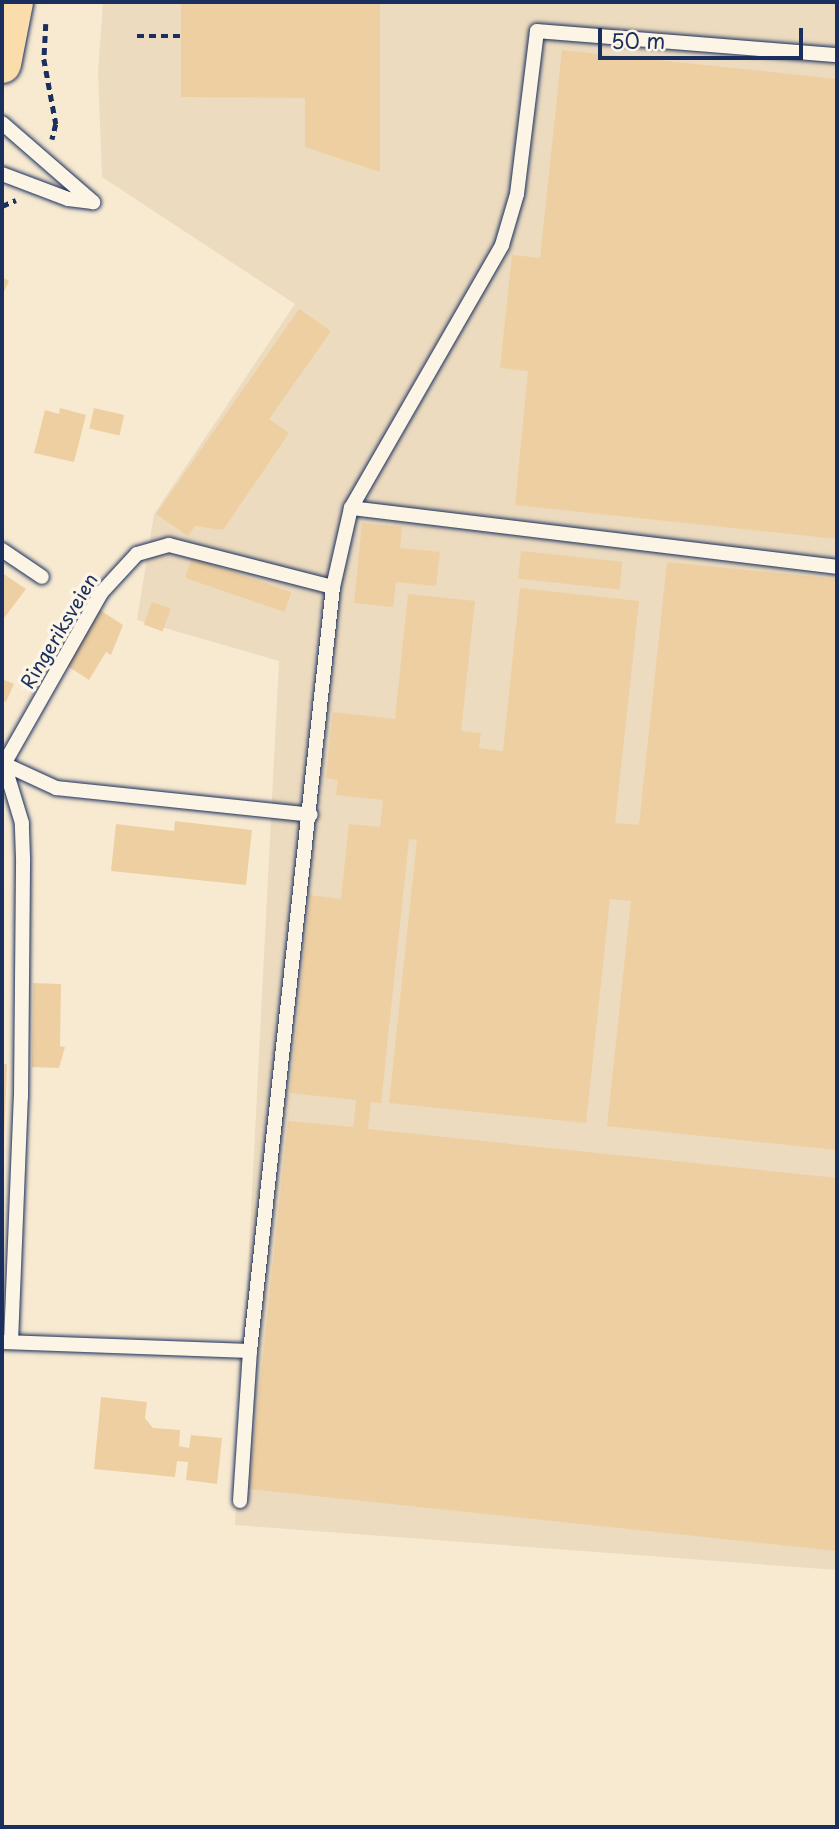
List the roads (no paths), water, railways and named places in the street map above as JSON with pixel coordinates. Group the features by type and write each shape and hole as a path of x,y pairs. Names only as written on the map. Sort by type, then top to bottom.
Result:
{"highway":[{"path":"2,64 13,2"}],"lane":[{"path":"240,1501 250,1351 311,815 333,587 351,508 502,245 517,194 537,31 837,55"},
{"path":"2,123 93,202 68,199 2,174"},
{"path":"351,508 837,567"},
{"name":"Ringeriksveien","path":"3,764 101,593 136,554 169,545 333,587"},
{"path":"2,550 42,577"},
{"path":"3,764 56,788 311,815"},
{"path":"3,764 22,823 23,858 22,1097 6,1342 250,1351"}]}
